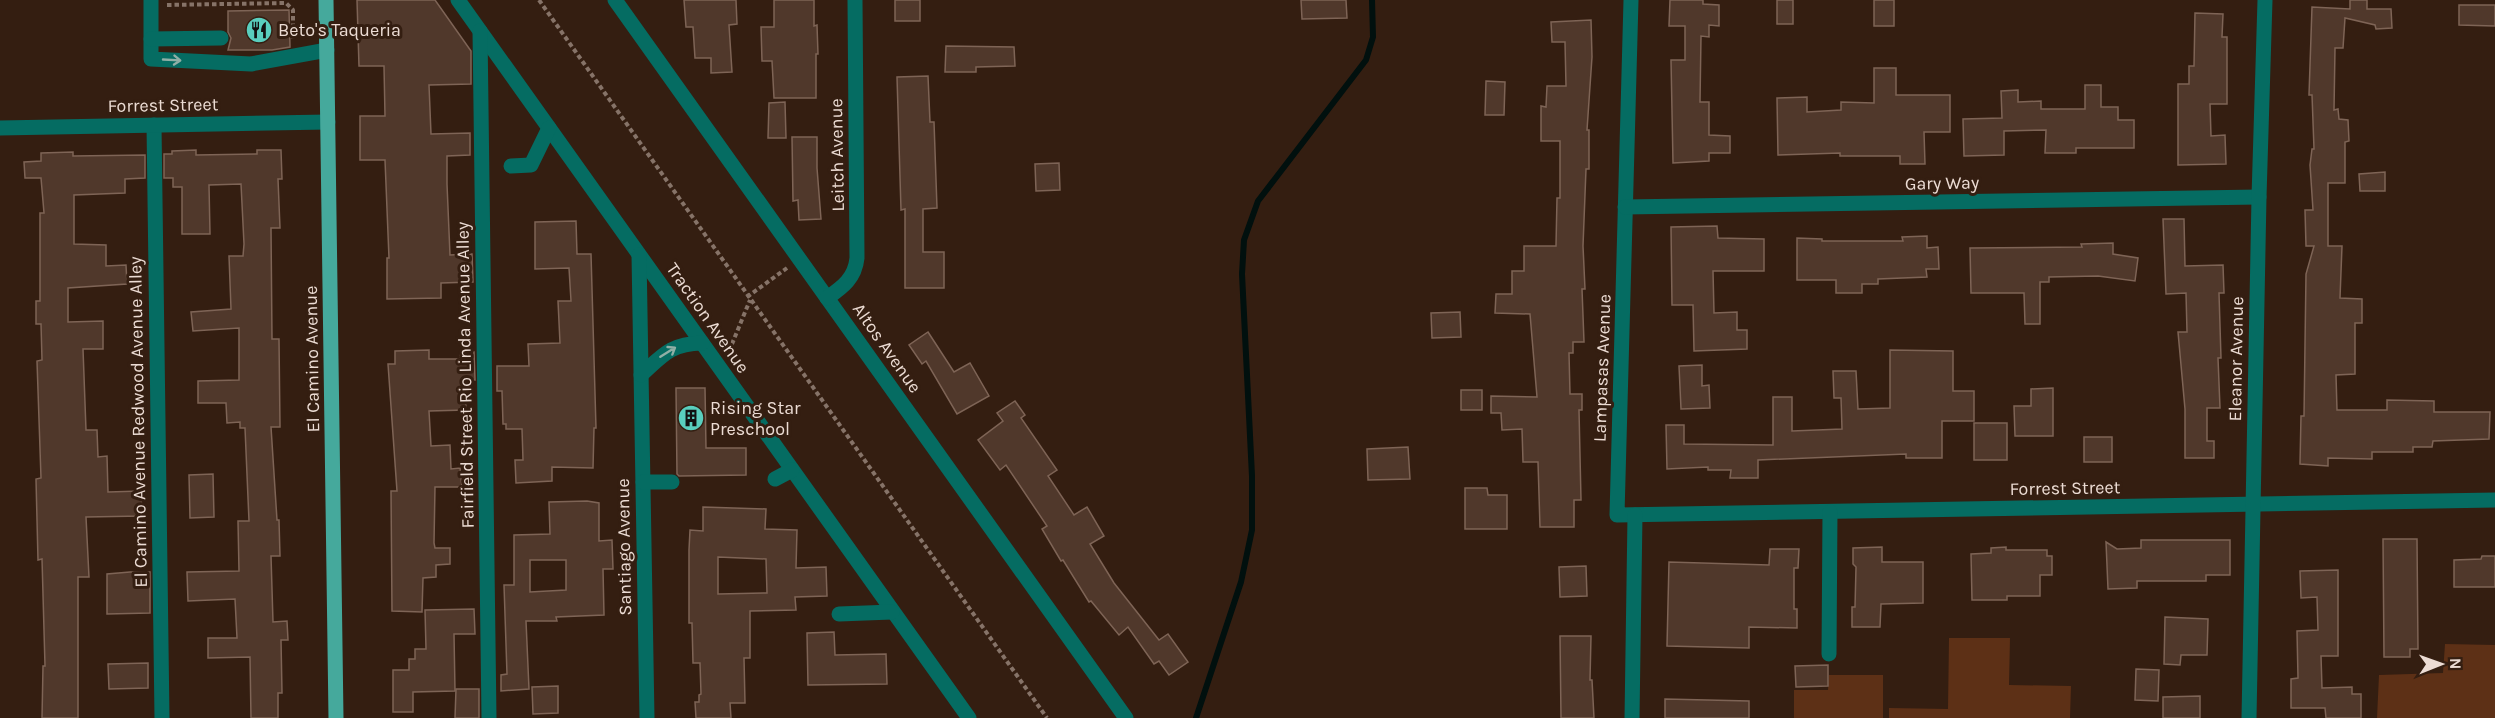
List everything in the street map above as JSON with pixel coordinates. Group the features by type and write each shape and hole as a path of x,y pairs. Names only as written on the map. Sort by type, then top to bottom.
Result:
{"main road":[{"name":"El Camino Avenue","path":"326,0 336,718"}],"street":[{"name":"Traction Avenue","path":"458,0 969,718"},
{"name":"Altos Avenue","path":"615,0 1126,718"},
{"name":"Leitch Avenue","path":"827,298 847,285 856,266 857,258 855,0"},
{"name":"Lampasas Avenue","path":"1631,0 1617,515 1635,515"},
{"name":"Eleanor Avenue","path":"2250,718 2259,197 2265,0"},
{"path":"158,3 151,39 151,59 251,64 327,50"},
{"name":"Fairfield Street Rio Linda Avenue Alley","path":"480,31 489,718"},
{"path":"151,39 221,38"},
{"name":"Forrest Street","path":"0,128 328,122"},
{"name":"El Camino Avenue Redwood Avenue Alley","path":"154,125 162,718"},
{"path":"511,166 531,165 549,128"},
{"name":"Gary Way","path":"1625,207 2259,197"},
{"name":"Santiago Avenue","path":"639,255 647,718"},
{"path":"641,375 667,350 684,344 702,343"},
{"path":"775,479 792,470"},
{"path":"643,482 672,482"},
{"name":"Forrest Street","path":"1635,515 2495,501"},
{"path":"1829,654 1830,512"},
{"path":"1632,718 1635,515"},
{"path":"839,614 892,612"},
{"path":"955,697 955,718"}],"path":[{"path":"538,0 1047,718"},
{"path":"158,3 286,3 293,10 293,46"},
{"path":"293,30 302,30"},
{"path":"727,350 732,344 748,298 782,271"}],"shaded area":[{"path":"1949,638 2010,638 2009,685 2071,686 2070,718 1889,718 1889,708 1948,709"},
{"path":"2445,644 2495,645 2495,718 2377,718 2379,675 2443,673"},
{"path":"1829,675 1883,675 1883,718 1794,718 1794,690 1828,690"}],"building":[{"path":"357,0 435,0 471,51 471,84 429,85 431,134 470,133 470,155 447,156 447,184 450,255 472,254 473,282 441,283 441,298 387,299 387,258 389,258 385,160 360,160 360,116 385,116 384,66 359,66"},
{"path":"684,0 736,0 737,24 729,25 732,72 711,73 711,58 695,58 693,27 686,27"},
{"path":"774,0 814,0 814,26 817,25 818,54 816,54 816,98 774,98 772,61 762,61 761,27 774,27"},
{"path":"895,0 920,0 920,21 895,21"},
{"path":"1301,0 1346,0 1347,18 1302,19"},
{"path":"1670,0 1703,0 1703,4 1719,5 1719,26 1709,25 1709,37 1701,36 1700,102 1709,102 1709,135 1730,136 1730,153 1709,153 1709,161 1673,163 1671,60 1685,60 1685,26 1669,26"},
{"path":"1777,0 1793,0 1793,24 1777,24"},
{"path":"1874,0 1894,0 1894,26 1874,26"},
{"path":"2350,0 2367,0 2367,9 2391,9 2392,28 2376,29 2375,25 2345,18 2343,48 2335,48 2334,110 2338,109 2339,119 2348,120 2349,141 2345,142 2345,183 2328,183 2328,246 2342,246 2340,298 2362,299 2362,323 2355,323 2355,374 2336,375 2337,410 2387,410 2387,400 2434,401 2434,412 2490,412 2489,439 2433,441 2432,447 2413,447 2413,452 2372,452 2372,459 2328,458 2328,466 2300,464 2301,416 2304,416 2306,274 2314,246 2306,246 2305,210 2313,210 2310,165 2312,149 2314,149 2312,95 2309,95 2312,7 2350,9"},
{"path":"2459,5 2495,5 2495,26 2459,25"},
{"name":"Beto's Taqueria","path":"289,10 290,47 272,50 228,50 231,38 228,32 228,11"},
{"path":"2195,13 2223,14 2222,37 2227,37 2227,104 2210,104 2211,136 2225,135 2226,164 2178,165 2178,84 2189,84 2189,66 2194,66"},
{"path":"1591,20 1592,57 1587,130 1589,130 1589,169 1586,169 1583,246 1585,289 1582,289 1584,342 1573,342 1573,353 1569,353 1570,394 1582,394 1582,410 1579,410 1581,500 1574,500 1574,527 1540,527 1538,462 1523,462 1522,429 1502,430 1501,413 1491,413 1491,396 1537,397 1530,314 1495,313 1496,294 1512,294 1512,271 1524,271 1524,246 1556,246 1557,198 1560,198 1560,141 1541,141 1541,106 1546,107 1547,86 1566,86 1565,42 1552,42 1551,22"},
{"path":"946,46 1014,47 1015,66 976,67 976,72 945,72"},
{"path":"1874,68 1896,68 1896,95 1950,95 1950,132 1924,132 1925,164 1900,164 1900,156 1840,156 1840,153 1778,155 1777,98 1807,97 1807,112 1841,110 1841,102 1874,103"},
{"path":"928,76 930,122 934,122 937,208 923,209 923,252 944,252 944,288 905,288 905,209 901,210 897,77"},
{"path":"1486,81 1505,82 1504,115 1485,115"},
{"path":"2085,85 2101,85 2101,107 2118,107 2118,120 2134,120 2134,148 2076,148 2076,153 2045,153 2046,130 2004,131 2004,155 1964,156 1963,119 2002,118 2001,91 2018,90 2018,102 2041,101 2041,109 2085,109"},
{"path":"785,102 786,138 768,138 769,103"},
{"path":"792,137 817,137 821,219 799,220 798,200 793,201"},
{"path":"196,150 196,155 257,154 257,150 281,150 282,179 278,179 280,228 271,228 272,339 279,339 280,427 271,427 280,556 271,556 273,622 287,621 288,640 281,640 282,693 278,693 278,718 251,718 250,657 208,658 208,638 237,638 235,599 188,601 187,572 239,571 238,521 249,521 245,428 240,428 240,422 227,423 226,403 198,403 198,381 239,380 239,328 193,331 191,312 231,309 229,256 243,256 244,244 241,184 209,185 210,234 182,234 182,187 173,187 173,178 164,178 164,154 172,154 172,151"},
{"path":"73,152 73,156 145,155 145,178 125,179 125,193 74,195 74,244 106,245 106,266 126,265 127,284 68,288 68,322 103,321 103,349 83,349 86,430 97,430 98,457 107,456 108,492 141,491 142,516 86,517 89,577 78,577 78,718 42,718 43,666 45,666 42,559 38,560 36,479 41,478 37,361 42,360 41,324 36,324 36,301 40,301 40,213 44,213 41,178 25,178 24,162 41,161 41,153"},
{"path":"1059,163 1060,190 1036,191 1035,164"},
{"path":"2385,172 2385,191 2360,191 2359,174"},
{"path":"2163,219 2184,219 2185,266 2223,265 2224,293 2219,293 2220,408 2207,408 2207,441 2214,441 2214,458 2185,458 2185,409 2178,332 2187,332 2186,293 2166,294"},
{"path":"576,221 577,254 591,254 596,428 594,428 593,468 552,467 552,481 516,483 515,460 523,460 522,429 506,429 506,424 503,424 502,391 497,391 497,366 529,366 528,344 560,343 558,301 571,301 569,268 535,269 535,222"},
{"path":"1717,226 1718,238 1764,239 1764,271 1713,271 1714,313 1737,312 1737,330 1747,330 1747,349 1694,351 1693,305 1672,305 1671,227"},
{"path":"1927,236 1927,248 1938,247 1939,269 1926,269 1927,277 1878,279 1878,284 1862,284 1862,293 1836,293 1836,280 1797,280 1797,238 1822,239 1822,241 1903,241 1902,237"},
{"path":"2113,243 2113,254 2138,258 2135,281 2098,276 2049,277 2049,282 2040,282 2040,324 2025,324 2024,293 1971,293 1970,248 2082,247 2081,244"},
{"path":"1460,312 1461,337 1432,338 1431,313"},
{"path":"928,332 954,372 970,363 989,396 957,414 926,361 922,364 909,345"},
{"path":"429,350 429,359 460,359 460,352 474,352 475,380 465,380 466,410 429,411 431,446 450,445 451,469 460,468 462,487 435,487 434,543 435,548 450,548 450,564 436,565 436,577 423,578 422,612 392,611 391,491 397,491 388,364 395,364 395,351"},
{"path":"1890,350 1953,351 1953,391 1974,391 1974,421 1942,421 1942,458 1906,458 1906,454 1758,460 1758,478 1730,478 1731,470 1708,470 1708,467 1667,469 1666,425 1684,425 1684,444 1773,445 1773,397 1792,397 1792,431 1842,429 1841,398 1834,398 1833,371 1856,371 1858,409 1890,408"},
{"path":"1702,365 1702,386 1709,385 1710,408 1681,409 1679,366"},
{"name":"Rising Star Preschool","path":"676,388 705,388 706,448 746,448 746,475 679,476 677,474"},
{"path":"2053,388 2053,436 2015,436 2014,406 2031,406 2031,389"},
{"path":"1461,390 1482,390 1482,410 1461,410"},
{"path":"1015,401 1025,415 1021,418 1057,470 1048,476 1074,515 1087,507 1104,536 1090,544 1114,583 1159,640 1168,634 1188,662 1169,675 1159,661 1154,664 1128,627 1119,635 1091,601 1089,602 1042,529 1047,526 1006,465 1000,470 978,440 1003,421 997,413"},
{"path":"1974,423 2007,423 2007,460 1974,460"},
{"path":"2084,437 2112,437 2112,462 2084,462"},
{"path":"1408,447 1410,479 1368,480 1367,449"},
{"path":"213,474 214,517 190,518 189,475"},
{"path":"1465,488 1487,488 1488,495 1507,495 1507,529 1465,529"},
{"path":"549,502 599,503 599,541 612,540 613,569 603,569 604,615 556,617 557,621 526,621 529,689 501,691 501,675 507,674 504,585 514,585 514,535 550,534","holes":["530,560 566,560 566,590 530,592"]},
{"path":"703,507 766,509 765,529 797,530 796,568 826,567 827,596 795,597 796,610 750,611 750,658 744,658 745,703 730,703 731,718 696,718 695,702 699,702 701,694 700,663 693,663 692,623 689,623 689,550 690,530 703,531","holes":["718,557 766,559 767,593 718,594"]},
{"path":"2383,539 2417,539 2418,649 2410,649 2410,657 2384,657"},
{"path":"2141,540 2230,540 2230,575 2206,575 2206,581 2137,581 2137,588 2108,589 2106,542 2117,549 2141,548"},
{"path":"1882,547 1882,562 1923,562 1923,603 1881,604 1880,627 1852,627 1856,567 1853,564 1853,548"},
{"path":"2006,547 2006,550 2047,550 2047,556 2052,556 2052,575 2040,575 2040,596 2007,596 2007,600 1972,600 1971,554 1991,553 1991,548"},
{"path":"1770,549 1799,549 1798,568 1794,568 1794,609 1797,609 1797,628 1749,627 1749,648 1667,646 1669,562 1769,565"},
{"path":"2482,556 2495,556 2495,587 2454,587 2454,560 2481,559"},
{"path":"1586,566 1587,596 1560,597 1559,567"},
{"path":"2338,570 2338,656 2321,656 2322,688 2352,687 2352,694 2361,694 2361,718 2326,718 2325,708 2291,708 2291,679 2298,678 2297,631 2318,630 2317,597 2301,598 2300,571"},
{"path":"150,572 150,613 107,614 107,574"},
{"path":"474,609 475,634 454,634 455,691 413,692 413,712 393,712 393,670 409,670 409,659 415,659 415,649 426,649 425,610"},
{"path":"2165,617 2208,619 2207,655 2181,655 2180,665 2164,664"},
{"path":"834,632 835,655 886,654 887,684 808,685 807,633"},
{"path":"1560,636 1591,636 1590,680 1592,680 1594,718 1561,718"},
{"path":"148,663 148,688 109,689 108,664"},
{"path":"1828,665 1828,686 1796,687 1795,666"},
{"path":"2136,669 2159,670 2158,701 2135,700"},
{"path":"558,686 558,713 533,714 532,687"},
{"path":"456,689 479,689 479,718 455,718"},
{"path":"2200,696 2200,718 2163,718 2163,697"},
{"path":"1665,699 1749,701 1749,718 1665,718"}],"waterway":[{"path":"1196,718 1241,582 1252,530 1252,476 1242,274 1244,240 1258,201 1366,60 1373,37 1372,0"}],"place":[{"name":"Beto's Taqueria","path":"259,30"},
{"name":"Rising Star Preschool","path":"691,418"}]}
